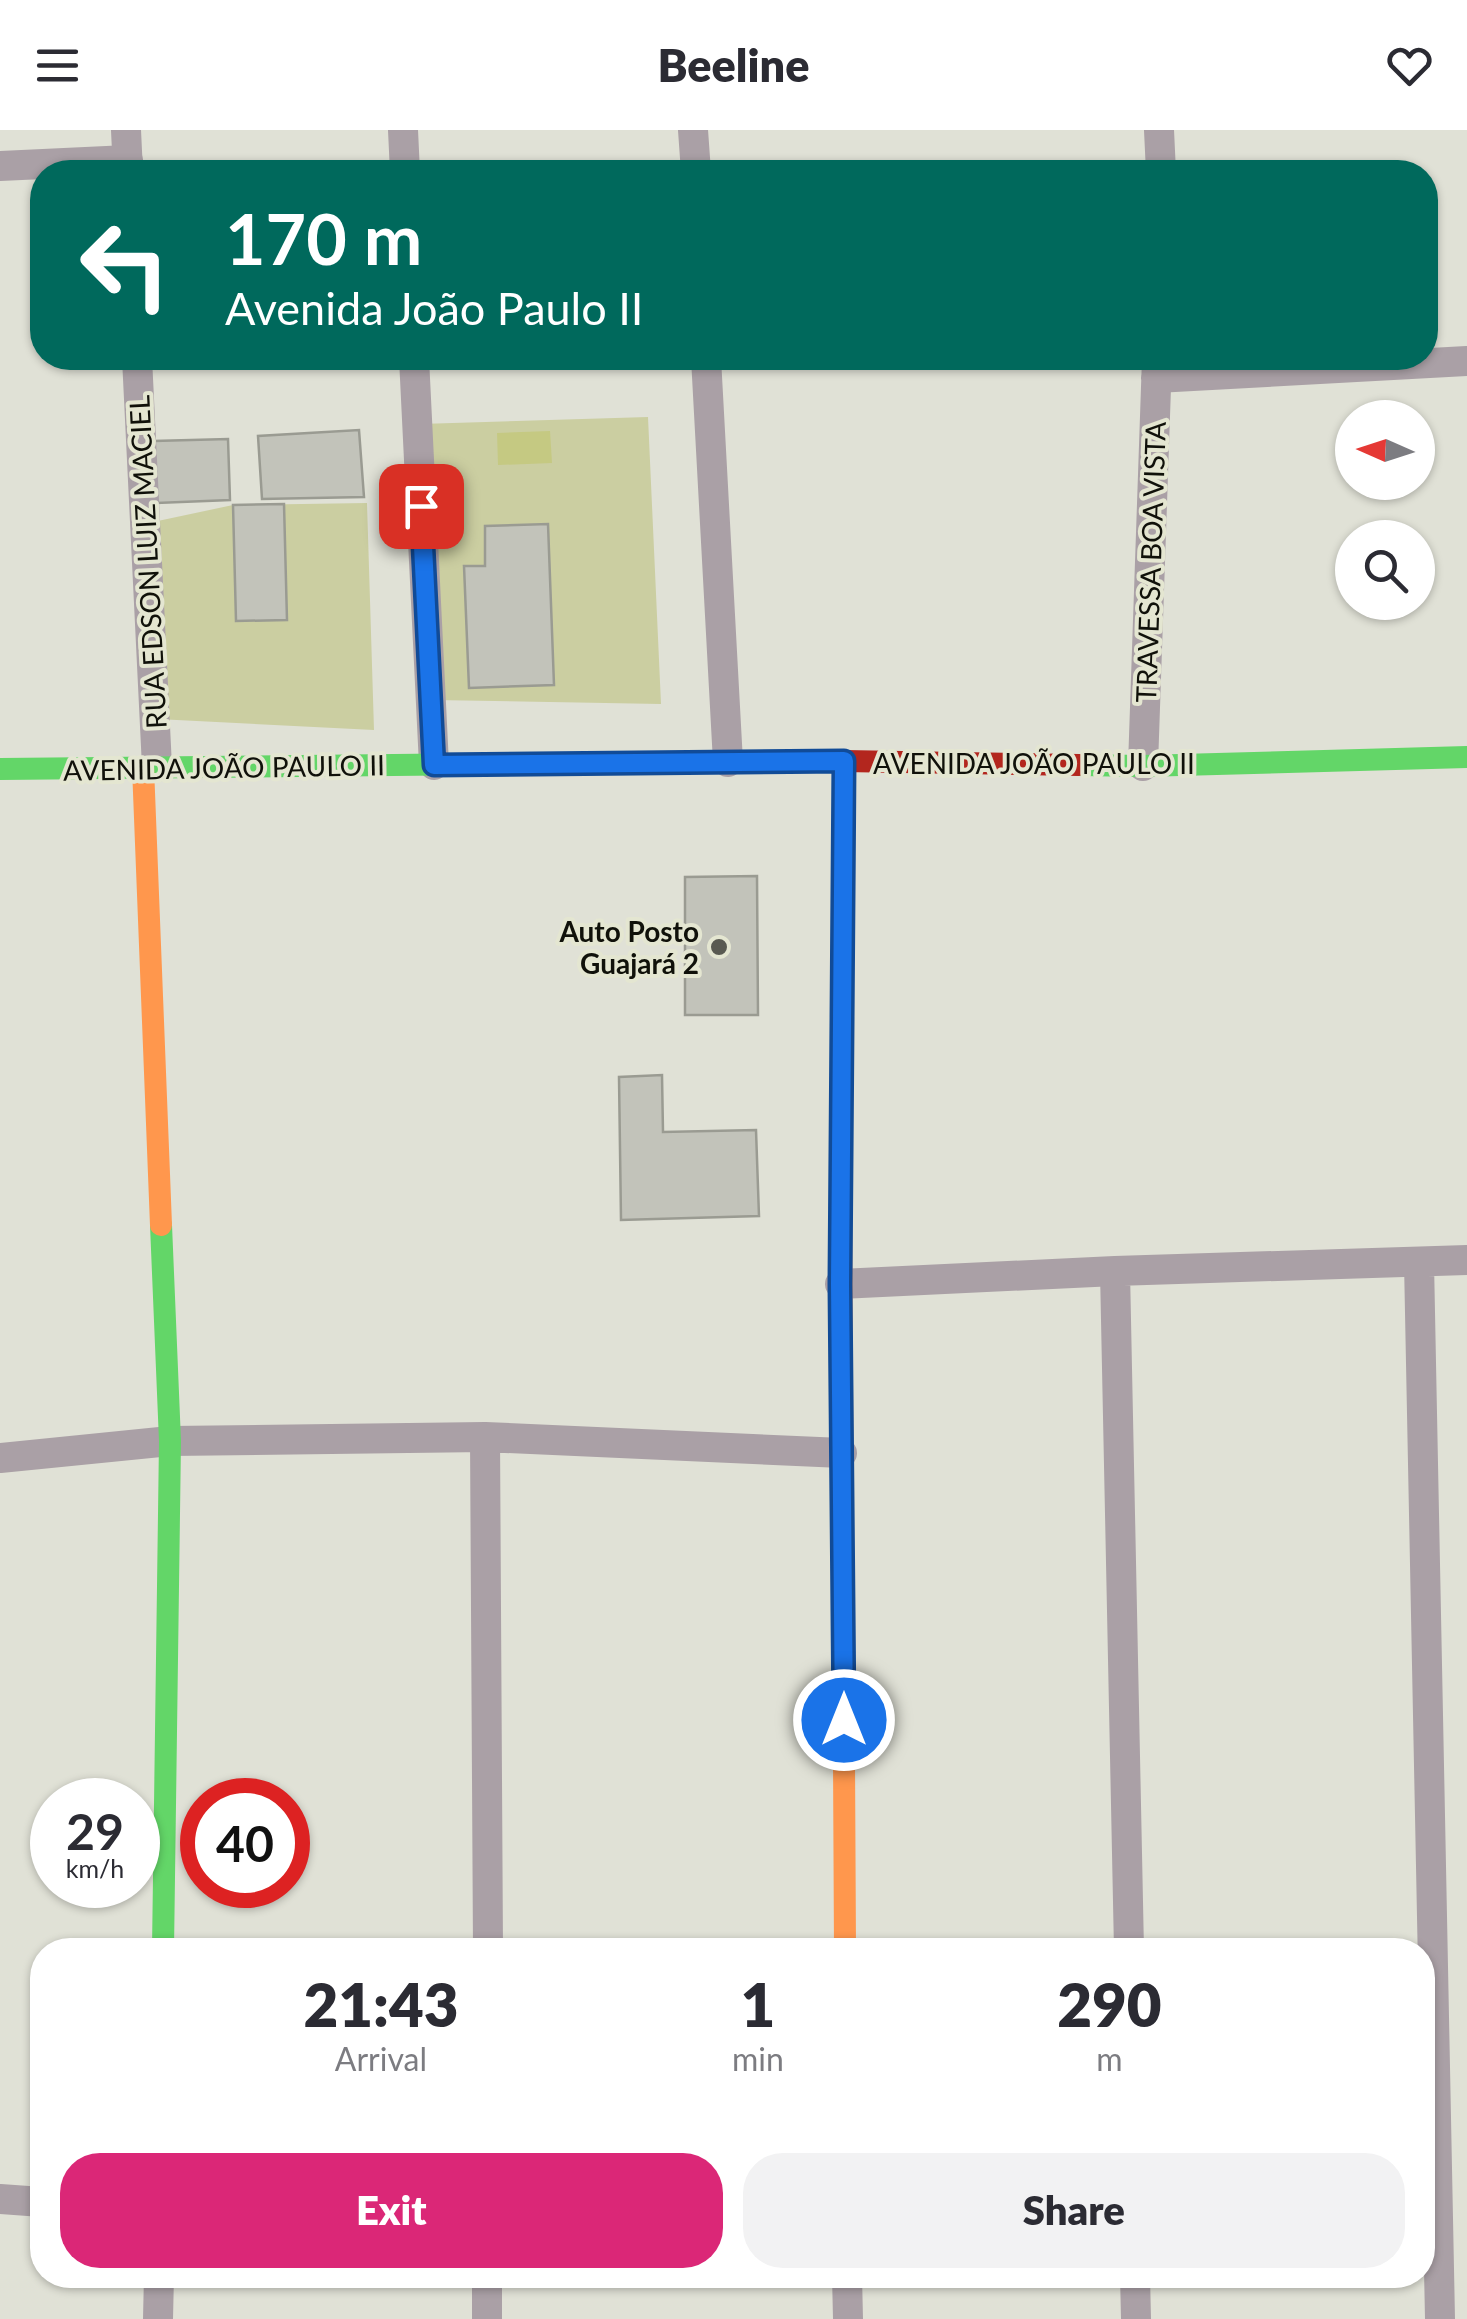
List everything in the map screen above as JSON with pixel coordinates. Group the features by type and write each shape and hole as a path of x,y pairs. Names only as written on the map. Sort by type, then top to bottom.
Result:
{"street":[{"path":"403,130 404,160"},
{"path":"693,130 695,160"},
{"path":"1160,130 1161,160"},
{"path":"64,160 127,154"},
{"path":"0,166 30,163"},
{"path":"1438,362 1467,361"},
{"name":"RUA EDSON LUIZ MACIEL","path":"137,370 150,767"},
{"path":"415,370 434,765"},
{"path":"707,370 728,762"},
{"name":"TRAVESSA BOA VISTA","path":"1144,766 1156,370"},
{"name":"AVENIDA JOÃO PAULO II","path":"0,770 844,761 1144,766 1467,757"},
{"path":"844,761 840,1284 845,1938"},
{"path":"150,767 170,1441 163,1938"},
{"path":"840,1284 1467,1260"},
{"path":"1419,1262 1432,1938"},
{"path":"1115,1272 1128,1938"},
{"path":"0,1458 170,1441 485,1437 842,1453"},
{"path":"485,1437 488,1938"},
{"path":"1435,2067 1440,2319"},
{"path":"0,2199 30,2201"},
{"path":"158,2319 159,2288"},
{"path":"487,2319 488,2288"},
{"path":"847,2288 848,2319"},
{"path":"1135,2288 1136,2319"}],"shaded area":[{"path":"648,417 661,704 434,700 420,424"},
{"path":"550,431 552,463 498,465 497,433"},
{"path":"367,503 374,730 157,719 153,522 233,505"}],"building":[{"path":"359,430 364,497 262,499 258,436"},
{"path":"228,439 230,500 157,503 154,441"},
{"path":"284,504 287,620 236,621 233,505"},
{"path":"548,524 554,685 469,688 464,566 485,566 485,526"},
{"path":"757,876 758,1015 685,1015 685,877"},
{"path":"662,1075 663,1132 756,1130 759,1216 621,1220 619,1077"}],"traffic: fast":[{"path":"1079,765 1467,757"},
{"path":"0,769 586,763"},
{"path":"161,1225 170,1441 163,1938"}],"traffic: slow":[{"path":"143,767 161,1225"},
{"path":"841,1193 845,1938"}],"traffic: jam":[{"path":"841,1193 844,761"},
{"path":"586,763 844,761 1079,765"}],"place":[{"name":"Auto Posto Guajará 2","path":"719,947"}],"route":[{"path":"421,506 434,765 844,761 840,1284 844,1720"}]}
